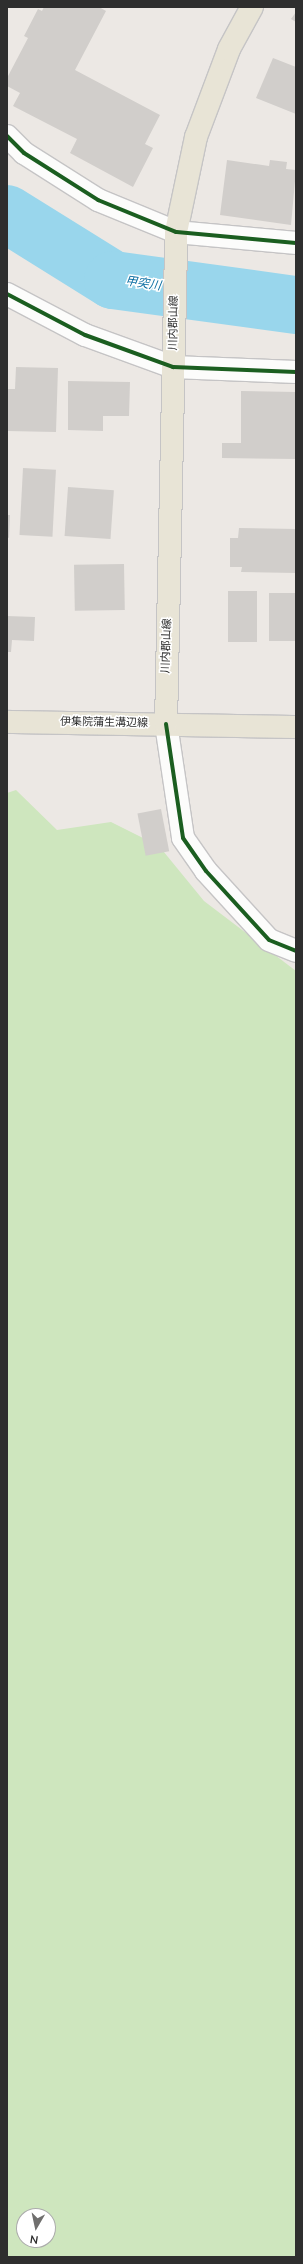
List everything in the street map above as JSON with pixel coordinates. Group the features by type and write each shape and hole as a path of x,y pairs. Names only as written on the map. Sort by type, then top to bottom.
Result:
{"main road":[{"name":"川内郡山線","path":"166,724 176,238 196,137 229,49 252,7"},
{"name":"伊集院蒲生溝辺線","path":"7,722 296,727"}],"street":[{"path":"7,136 24,153 98,200 176,238 296,243"},
{"path":"7,294 84,334 174,357 296,372"},
{"path":"166,724 183,838 206,871 269,940 296,951"}],"green space":[{"path":"16,790 57,830 111,822 159,846 204,901 296,971 296,2257 7,2257 7,793"}],"building":[{"path":"44,7 99,7 106,11 75,70 160,115 145,144 153,148 133,187 70,153 77,139 13,106 20,93 7,86 7,78 28,38 24,36 38,9 42,11"},
{"path":"296,12 296,22 291,19"},
{"path":"273,58 296,67 296,114 256,98"},
{"path":"227,160 269,166 270,160 287,162 286,169 296,170 291,225 220,215"},
{"path":"16,367 58,368 56,432 7,431 7,389 15,389"},
{"path":"68,381 130,382 129,416 103,416 103,431 68,430"},
{"path":"241,391 296,392 296,459 222,458 222,443 241,443"},
{"path":"23,468 56,470 52,537 19,535"},
{"path":"68,487 114,490 110,539 65,536"},
{"path":"7,515 10,515 9,538 7,537"},
{"path":"239,528 296,529 296,573 241,572 242,567 230,567 230,538 238,538"},
{"path":"124,564 125,610 75,611 74,565"},
{"path":"228,591 257,591 257,642 228,642"},
{"path":"269,593 296,593 296,641 269,641"},
{"path":"7,616 35,617 34,641 12,640 11,652 7,652"},
{"path":"161,809 169,851 146,856 137,814"}],"waterway":[{"name":"甲突川","path":"7,214 113,280 296,305"}],"cycle path":[{"path":"7,136 24,153 98,200 176,232 296,243"},
{"path":"7,294 85,335 173,367 296,372"},
{"path":"166,724 183,838 206,871 269,940 296,951"}]}
